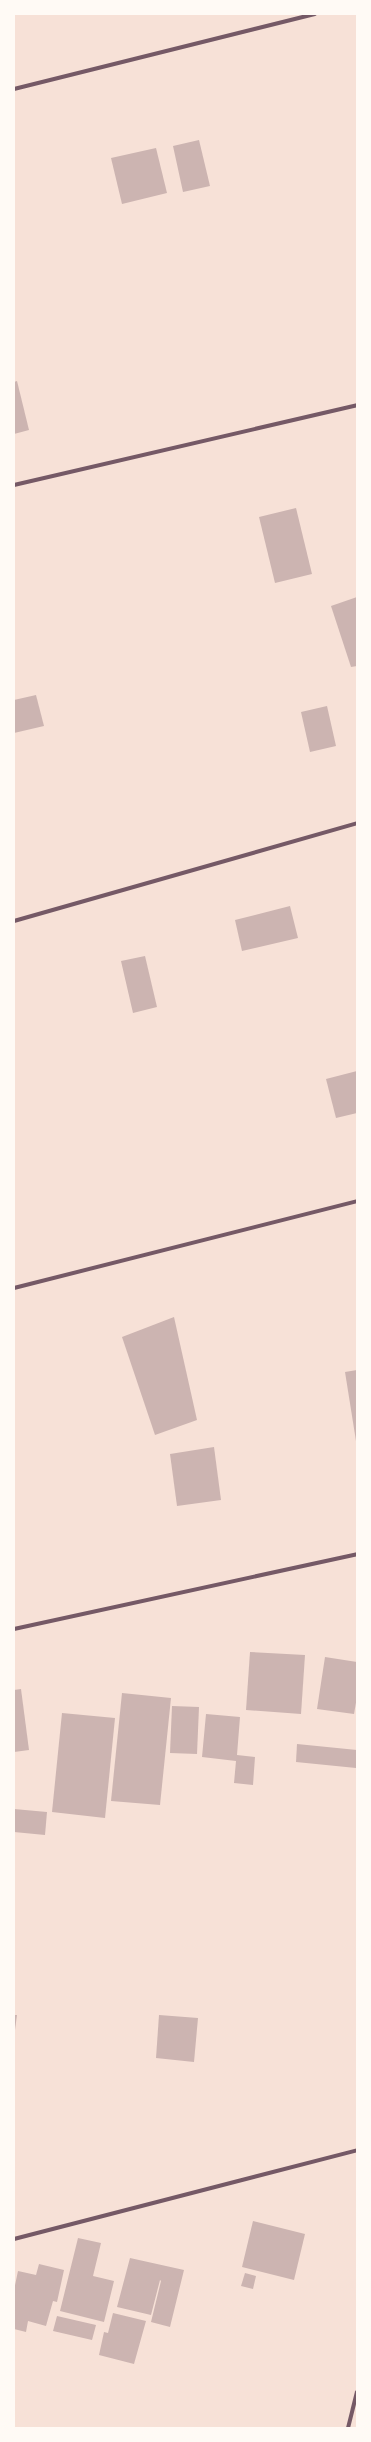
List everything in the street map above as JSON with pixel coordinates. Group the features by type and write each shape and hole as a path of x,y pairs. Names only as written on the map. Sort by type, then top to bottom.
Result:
{"street":[{"path":"14,89 315,14"},
{"path":"14,485 357,404"},
{"path":"14,921 357,823"},
{"path":"14,1288 357,1201"},
{"path":"14,1629 357,1554"},
{"path":"14,2239 357,2150"},
{"path":"348,2428 357,2392"}],"building":[{"path":"199,140 210,186 183,192 173,146"},
{"path":"156,148 167,193 122,204 111,158"},
{"path":"17,381 29,430 14,434 14,382"},
{"path":"296,508 312,574 275,583 259,517"},
{"path":"357,597 357,666 351,667 331,606"},
{"path":"36,695 44,726 14,733 14,700"},
{"path":"327,706 336,746 310,752 301,712"},
{"path":"290,906 298,938 242,951 235,920"},
{"path":"145,956 157,1007 133,1013 121,961"},
{"path":"357,1071 357,1113 336,1118 326,1079"},
{"path":"174,1317 197,1420 155,1435 122,1337"},
{"path":"357,1370 357,1440 356,1441 345,1372"},
{"path":"214,1447 221,1500 177,1506 170,1454"},
{"path":"250,1652 305,1655 301,1714 246,1710"},
{"path":"325,1657 357,1662 357,1697 354,1714 317,1709"},
{"path":"21,1689 29,1750 14,1752 14,1690"},
{"path":"122,1693 171,1698 160,1805 111,1801"},
{"path":"172,1706 199,1707 197,1754 170,1753"},
{"path":"62,1713 115,1718 105,1818 52,1812"},
{"path":"206,1714 240,1717 237,1755 255,1757 253,1785 234,1783 236,1761 202,1757"},
{"path":"297,1744 357,1750 356,1768 296,1762"},
{"path":"14,1809 47,1812 45,1835 14,1832"},
{"path":"14,2015 17,2015 15,2030 14,2030"},
{"path":"159,2015 198,2018 194,2062 156,2058"},
{"path":"253,2221 305,2234 294,2280 242,2267"},
{"path":"78,2238 101,2243 93,2276 114,2281 104,2322 60,2311"},
{"path":"130,2258 184,2270 170,2327 151,2322 160,2280 151,2315 117,2307"},
{"path":"39,2264 64,2270 57,2302 53,2301 46,2326 28,2321 26,2332 14,2329 14,2290 18,2271 36,2275"},
{"path":"245,2273 256,2276 253,2289 241,2286"},
{"path":"113,2313 146,2321 134,2364 99,2355 104,2332 108,2333"},
{"path":"57,2316 96,2325 92,2340 53,2331"}]}
